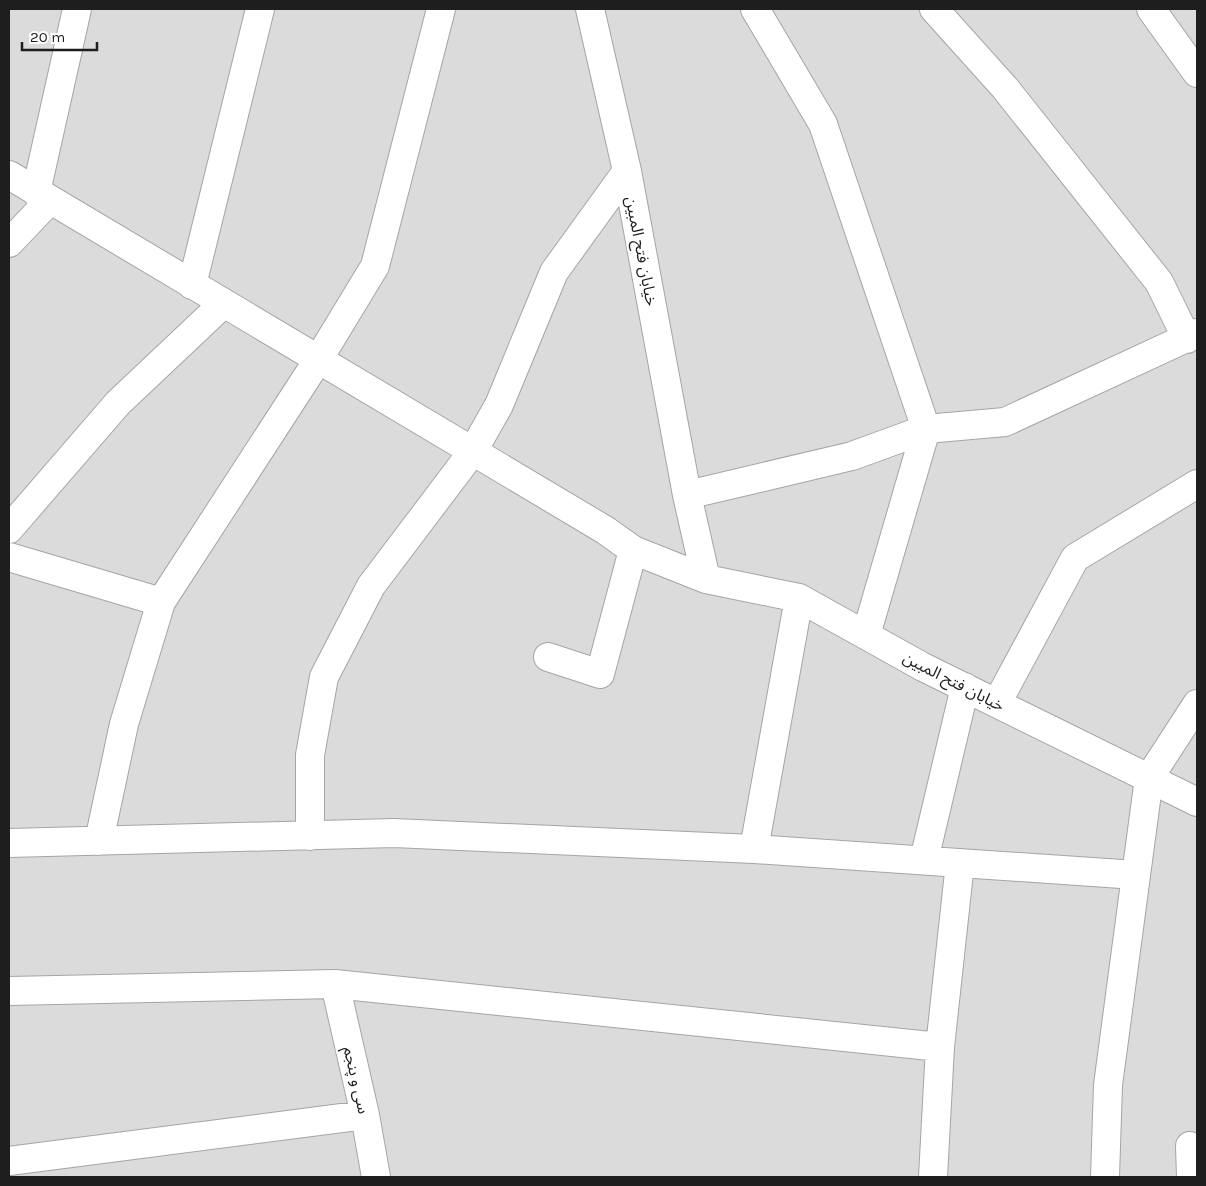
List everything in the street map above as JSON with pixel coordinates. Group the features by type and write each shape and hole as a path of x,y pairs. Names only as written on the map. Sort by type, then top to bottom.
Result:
{"street":[{"path":"9,244 43,196 77,9"},
{"path":"192,285 260,9"},
{"path":"99,841 124,724 161,602 318,360 375,266 441,9"},
{"name":"خیابان فتح المبین","path":"590,9 627,171 687,496 706,579"},
{"path":"756,9 823,124 926,429 866,635"},
{"path":"687,496 852,456 926,429 1005,422 1192,336 1159,282 1005,88 934,9"},
{"path":"1151,9 1197,73"},
{"path":"310,836 310,755 324,677 371,586 472,451 499,405 554,272 627,171"},
{"name":"خیابان فتح المبین","path":"9,175 605,530 633,550 706,579 799,598 923,667 1197,802"},
{"path":"9,528 118,404 224,303"},
{"path":"997,703 1075,558 1197,484"},
{"path":"548,657 600,674 633,550"},
{"path":"9,557 161,602"},
{"path":"754,849 799,598"},
{"path":"924,860 965,688"},
{"path":"1105,1177 1108,1085 1149,778 1197,704"},
{"path":"9,843 394,833 754,849 1136,875"},
{"path":"933,1177 940,1047 960,863"},
{"path":"9,991 335,984 940,1047"},
{"name":"سی و پنجم","path":"335,984 365,1115 376,1177"},
{"path":"9,1161 365,1115"},
{"path":"1190,1146 1191,1177"}],"shaded area":[{"path":"9,9 1197,9 1197,1177 9,1177"}]}
